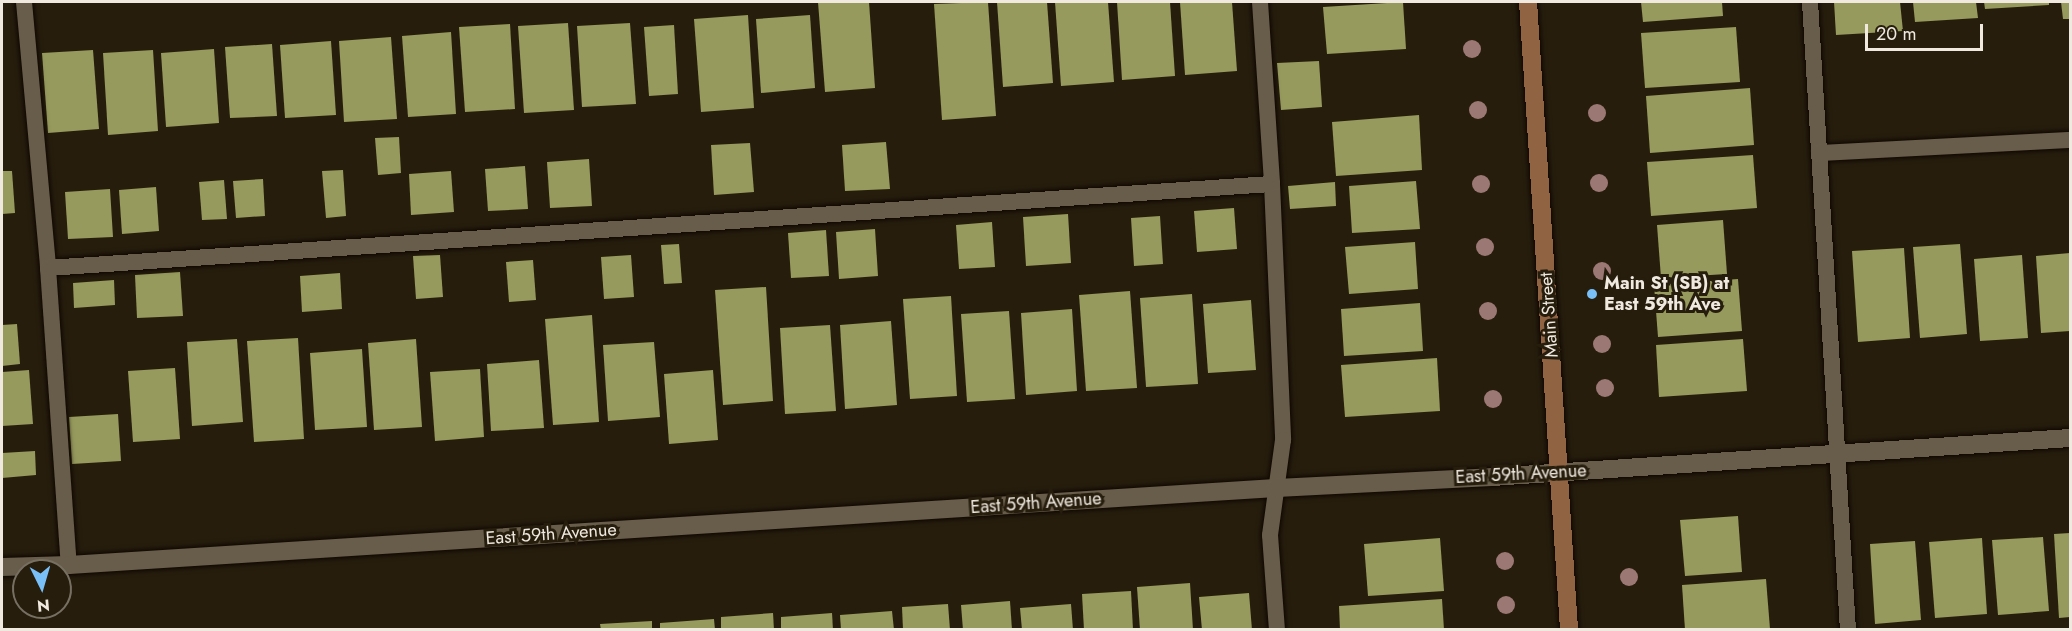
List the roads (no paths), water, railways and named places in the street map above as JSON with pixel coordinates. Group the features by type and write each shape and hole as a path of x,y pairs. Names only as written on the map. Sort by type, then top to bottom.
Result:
{"main road":[{"name":"Main Street","path":"1528,2 1569,630"}],"street":[{"name":"East 59th Avenue","path":"72,565 1276,488 1560,473 2070,438"}],"lane":[{"path":"24,2 48,268 69,559"},
{"path":"1260,2 1272,184 1283,440 1270,535 1277,630"},
{"path":"1810,2 1848,630"},
{"path":"1819,153 2070,140"},
{"path":"48,268 1272,184"}],"place":[{"name":"Main St (SB) at East 59th Ave","path":"1592,294"}]}
